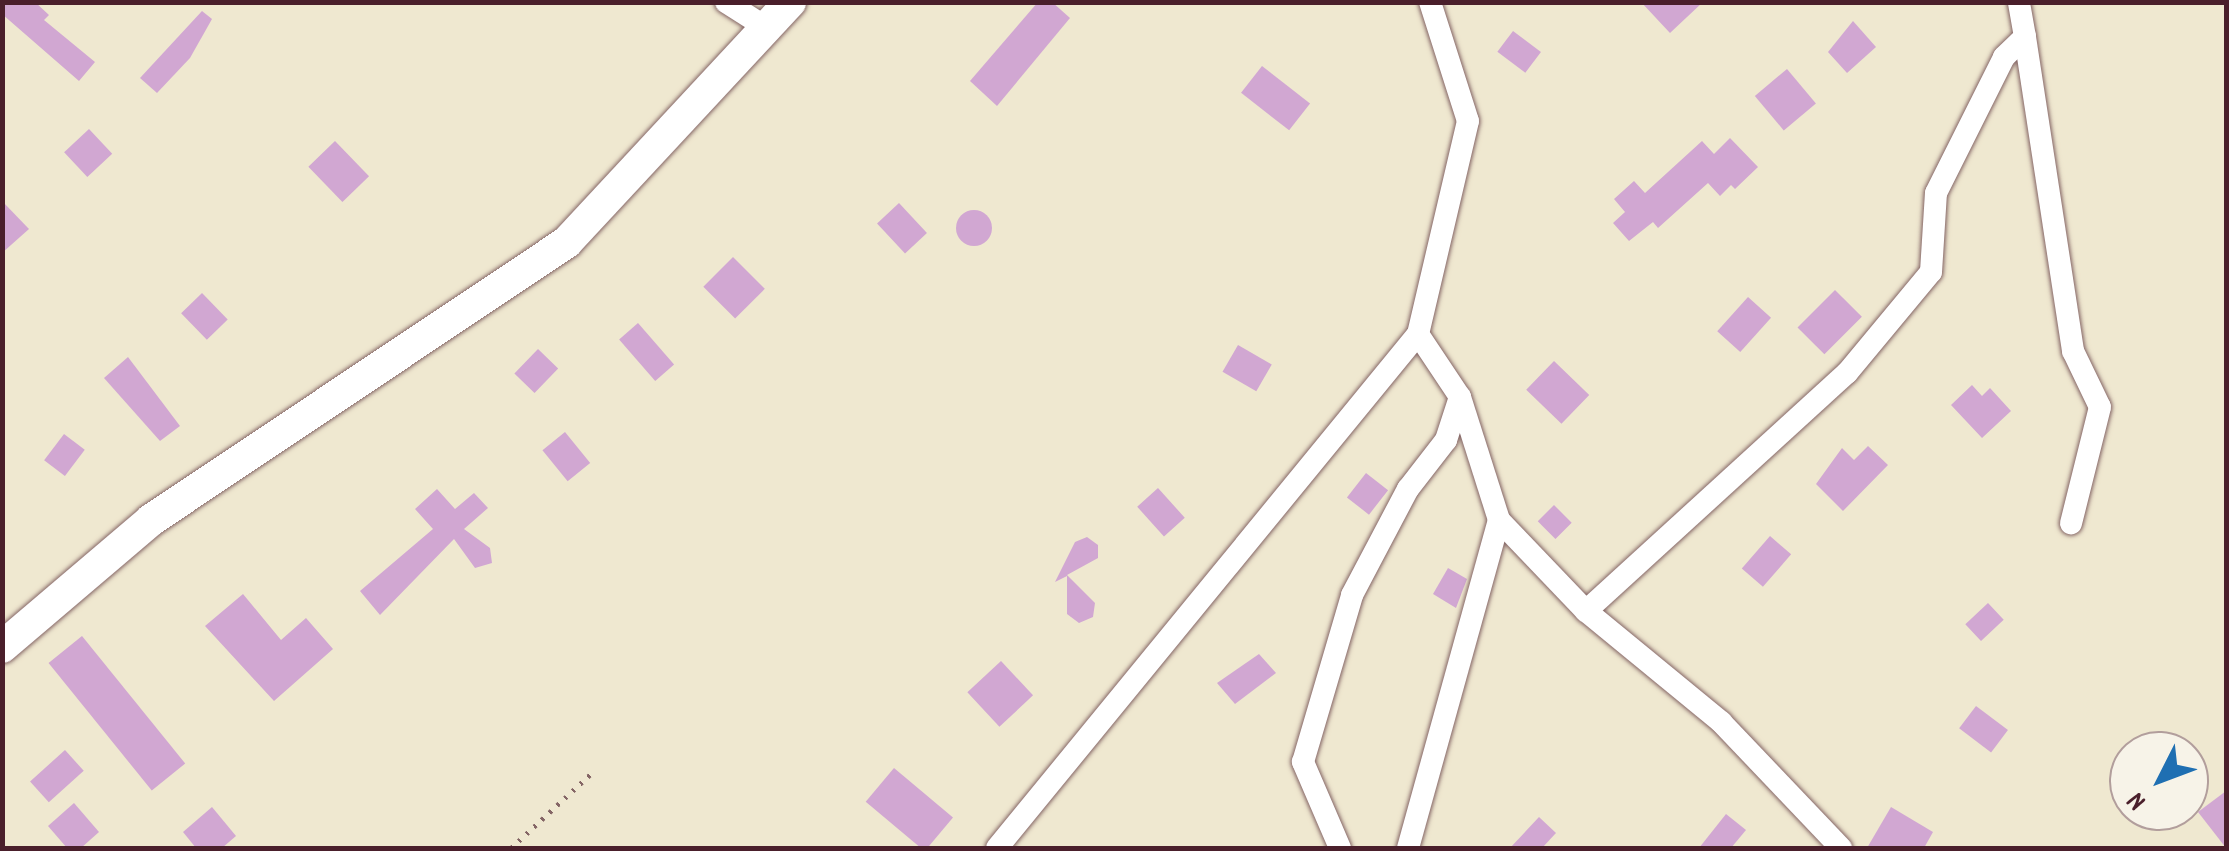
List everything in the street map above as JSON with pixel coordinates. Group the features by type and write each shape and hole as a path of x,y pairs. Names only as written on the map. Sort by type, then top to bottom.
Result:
{"main road":[{"path":"2,647 151,520 567,242 790,2"}],"street":[{"path":"726,2 767,28"},
{"path":"997,848 1418,334 1468,120 1430,2"},
{"path":"2019,2 2074,351 2100,407 2071,522"},
{"path":"1586,611 1846,373 1931,272 1936,193 2004,57 2025,37"},
{"path":"1418,334 1460,396 1499,520 1586,611 1721,722 1841,848"},
{"path":"1340,848 1303,762 1352,595 1408,489 1446,440 1460,396"},
{"path":"1408,848 1499,520"}],"path":[{"path":"511,848 594,770"}],"building":[{"path":"2,2 35,2 49,15 44,20 95,62 79,81 2,14"},
{"path":"1038,2 1052,2 1070,18 997,106 970,81"},
{"path":"1641,2 1703,2 1670,33"},
{"path":"202,11 212,19 190,58 157,93 140,78"},
{"path":"1853,21 1876,47 1847,73 1828,52"},
{"path":"1513,31 1541,52 1525,73 1497,52"},
{"path":"1262,66 1310,104 1289,130 1241,93"},
{"path":"1787,69 1816,103 1784,130 1755,96"},
{"path":"89,129 112,154 87,177 64,152"},
{"path":"1730,138 1758,167 1735,189 1731,185 1720,196 1708,183 1658,228 1653,222 1629,241 1613,223 1625,212 1614,199 1634,181 1645,193 1702,141 1714,154"},
{"path":"335,141 369,176 342,202 308,167"},
{"path":"2,201 29,229 2,253"},
{"path":"899,203 927,233 905,253 877,223"},
{"path":"974,210 987,215 992,228 987,241 974,246 961,241 956,228 961,215"},
{"path":"733,257 765,289 735,319 703,287"},
{"path":"1835,290 1862,317 1824,354 1798,327"},
{"path":"202,293 228,320 207,340 181,313"},
{"path":"1748,297 1771,318 1740,352 1717,331"},
{"path":"638,323 674,365 655,381 619,339"},
{"path":"1238,345 1272,364 1256,391 1222,372"},
{"path":"538,349 558,368 535,393 514,373"},
{"path":"128,357 180,426 160,441 104,378"},
{"path":"1554,361 1589,395 1561,424 1526,390"},
{"path":"1972,385 1982,396 1990,388 2011,411 1982,438 1951,405"},
{"path":"565,432 590,463 568,481 542,450"},
{"path":"64,434 85,450 65,476 44,460"},
{"path":"1868,446 1888,465 1843,511 1816,484 1842,448 1854,460"},
{"path":"1366,473 1388,490 1369,515 1347,497"},
{"path":"1158,488 1185,518 1164,536 1137,507"},
{"path":"437,489 455,509 474,493 488,508 464,529 490,548 492,563 475,568 454,539 380,615 360,591 433,529 415,509"},
{"path":"1554,505 1572,523 1555,539 1538,521"},
{"path":"1770,536 1791,554 1763,587 1742,568"},
{"path":"1087,537 1098,545 1098,558 1067,575 1095,603 1093,617 1079,623 1067,614 1067,576 1055,582 1075,542"},
{"path":"1448,568 1467,579 1456,608 1433,594"},
{"path":"243,594 281,640 306,618 333,649 274,701 205,626"},
{"path":"1988,603 2004,620 1981,641 1965,624"},
{"path":"82,636 185,763 152,791 49,663"},
{"path":"1259,654 1276,673 1235,704 1217,683"},
{"path":"1001,661 1033,695 999,727 967,692"},
{"path":"1976,706 2008,730 1991,752 1959,728"},
{"path":"65,750 84,771 49,802 30,781"},
{"path":"894,768 953,817 927,848 921,848 866,802"},
{"path":"2226,791 2226,848 2209,826 2209,804"},
{"path":"74,803 99,832 81,848 67,848 48,826"},
{"path":"212,807 236,836 222,848 196,848 183,832"},
{"path":"1891,807 1933,832 1924,848 1867,848"},
{"path":"1726,814 1746,830 1731,848 1699,848"},
{"path":"1539,817 1556,833 1542,848 1510,848"}]}
